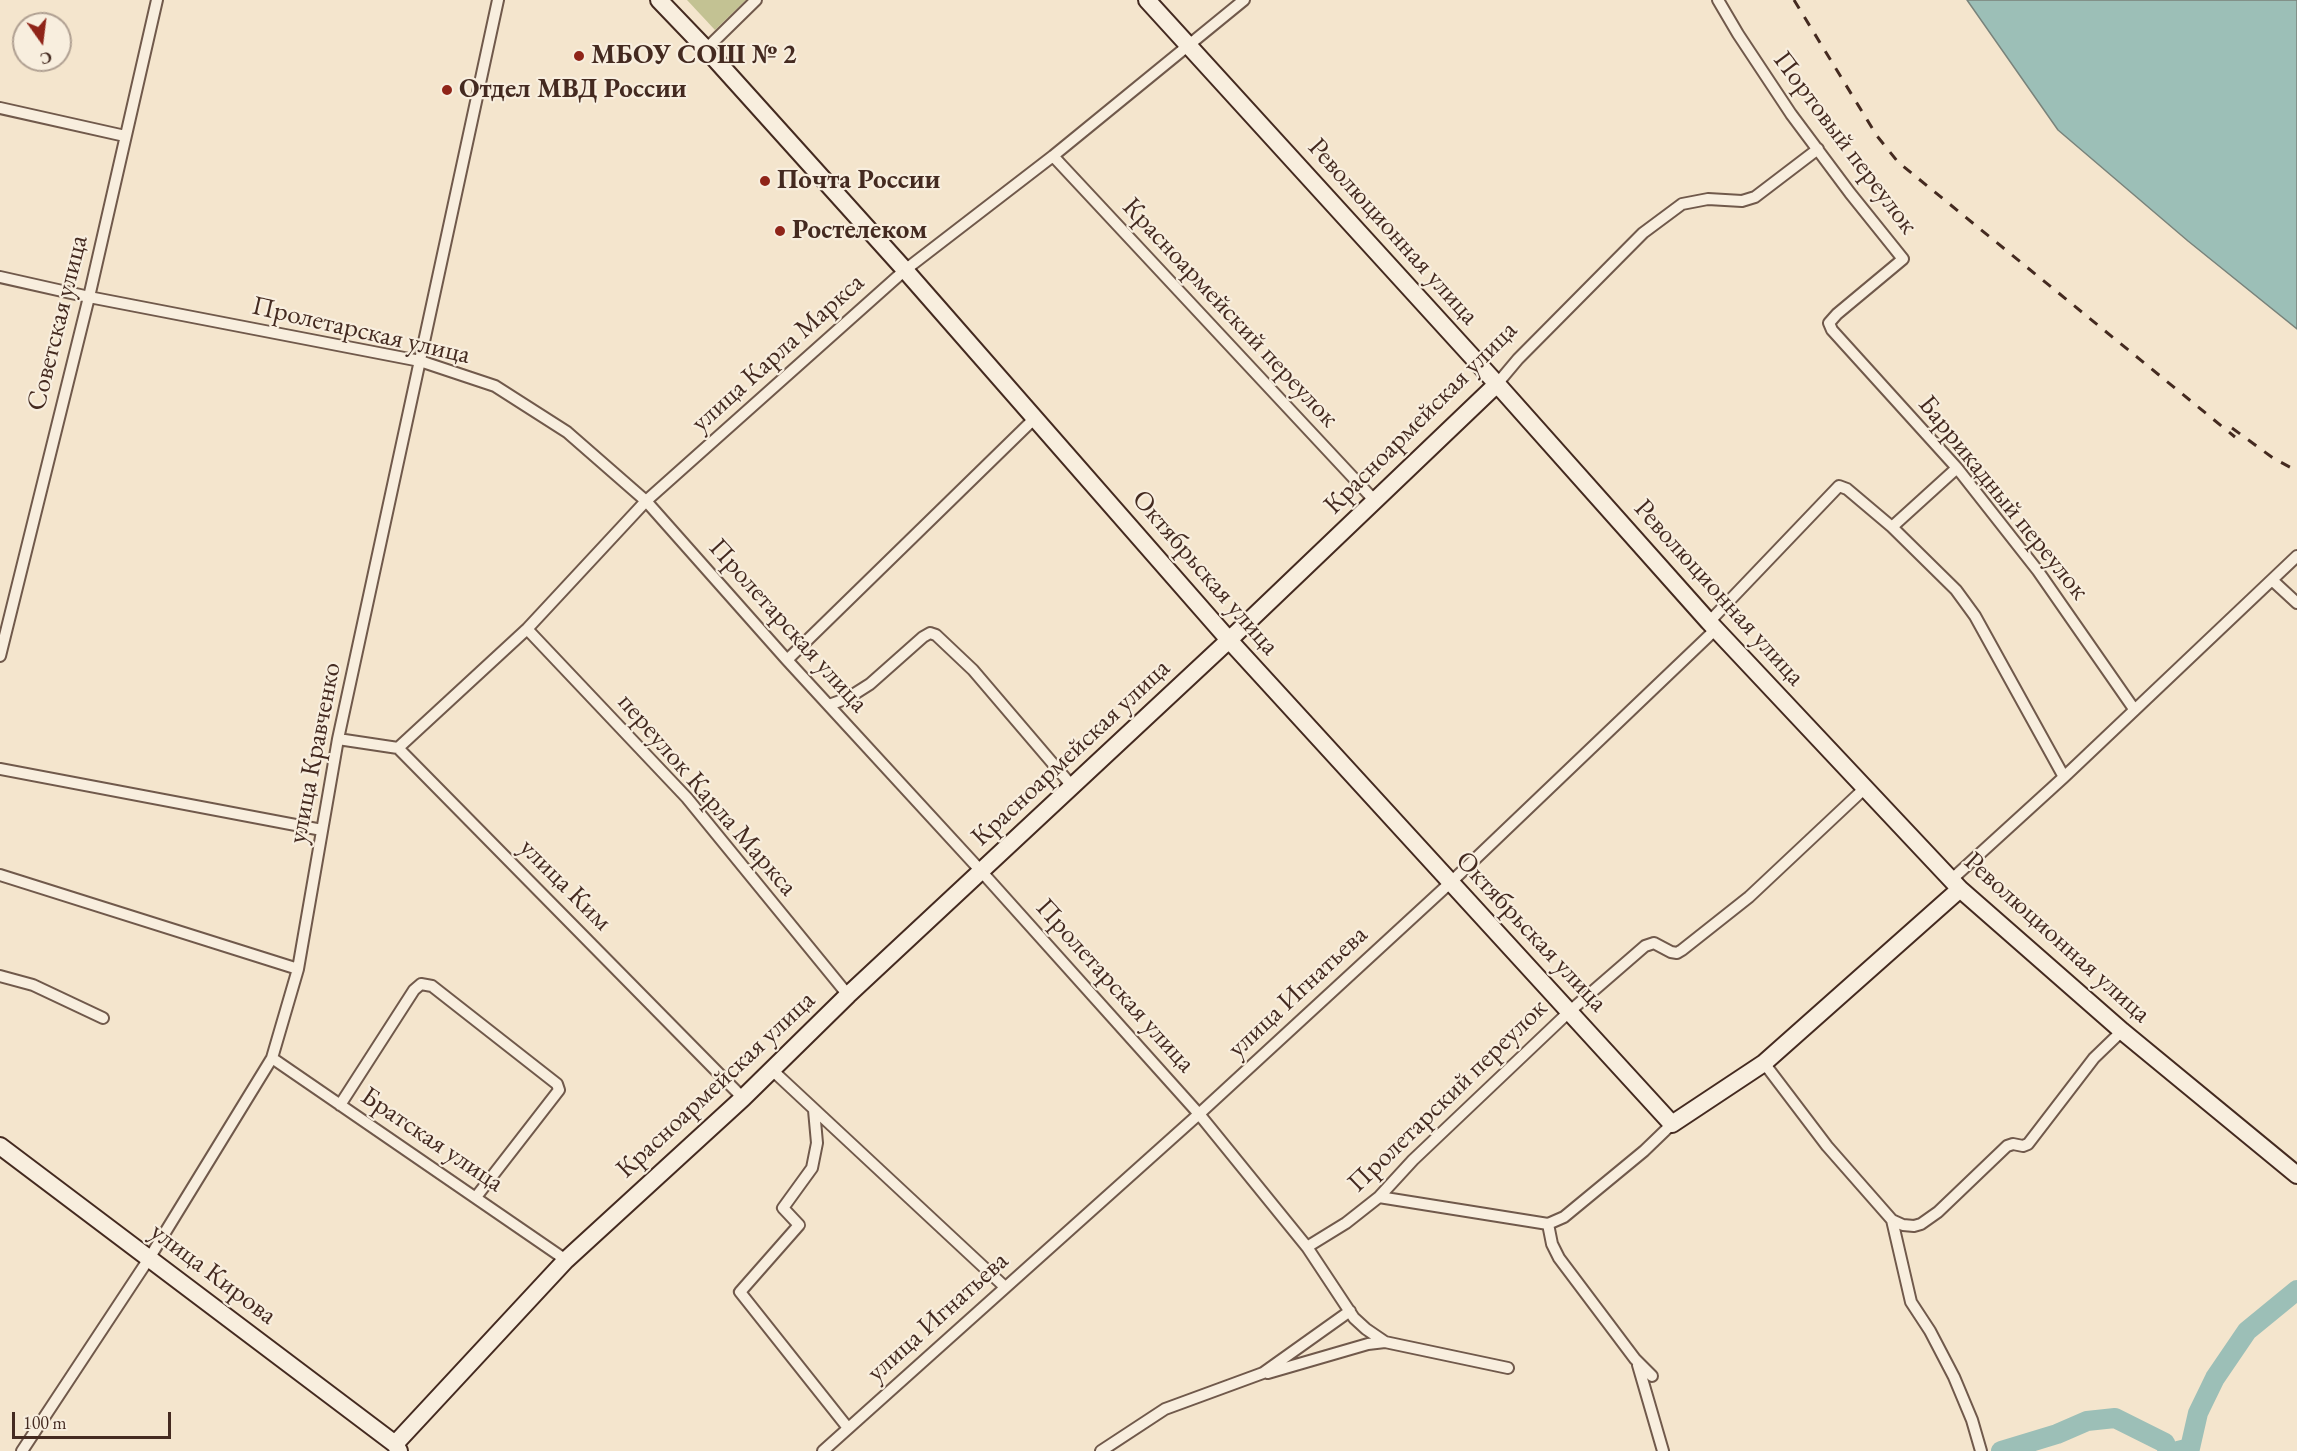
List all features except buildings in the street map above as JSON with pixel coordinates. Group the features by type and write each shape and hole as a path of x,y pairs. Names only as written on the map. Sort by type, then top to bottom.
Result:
{"street":[{"name":"Советская улица","path":"0,656 2,637 89,297 157,0"},
{"name":"улица Кравченко","path":"22,1451 150,1257 272,1058 298,969 338,740 498,0"},
{"name":"Октябрьская улица","path":"659,0 905,270 1229,640 1672,1124"},
{"path":"706,49 756,0"},
{"name":"Революционная улица","path":"1147,0 1713,625 1955,884 2122,1031 2297,1175"},
{"name":"улица Карла Маркса","path":"398,748 527,629 646,501 905,270 1053,156 1244,0"},
{"name":"Портовый переулок","path":"1718,0 1791,114 1903,259 1837,314 1829,324"},
{"path":"0,108 125,136"},
{"name":"Красноармейская улица","path":"394,1449 566,1260 743,1098 848,995 1375,501 1497,384 1526,351 1651,227 1682,204 1708,199 1742,201 1755,197 1818,149"},
{"name":"Красноармейский переулок","path":"1053,156 1375,501"},
{"name":"Пролетарская улица","path":"0,277 89,297 420,362 495,386 567,432 646,501 787,660 981,871 1198,1114 1307,1246 1350,1311 1366,1329 1385,1342"},
{"name":"Баррикадный переулок","path":"1829,324 1957,468 2038,571 2134,709"},
{"path":"787,660 1035,418"},
{"path":"1957,468 1892,527 1956,590 1975,616 2064,777"},
{"name":"улица Игнатьева","path":"823,1451 1198,1114 1450,883 1713,625 1839,486 1847,489 1892,527"},
{"path":"1379,1197 1548,1224 1573,1209 1644,1151 1672,1124 1764,1063 1955,884 2134,709 2297,556"},
{"path":"2272,580 2297,603"},
{"name":"переулок Карла Маркса","path":"527,629 687,798 848,995"},
{"path":"829,705 848,698 870,684 923,637 930,633 936,635 973,670 1072,786"},
{"path":"338,740 398,748"},
{"name":"улица Ким","path":"398,748 743,1098"},
{"path":"0,769 322,830"},
{"name":"Пролетарский переулок","path":"1307,1246 1346,1223 1379,1197 1413,1160 1570,1011 1644,946 1654,943 1671,952 1677,953 1683,950 1749,897 1864,789"},
{"path":"0,875 298,969"},
{"path":"0,976 33,985 103,1018"},
{"path":"340,1104 414,990 421,984 432,986 557,1084 559,1090 476,1197"},
{"path":"1764,1063 1827,1146 1892,1220 1903,1225 1921,1224 1959,1194 2007,1146 2028,1144 2094,1058 2122,1031"},
{"name":"Братская улица","path":"272,1058 566,1260"},
{"path":"771,1070 1005,1287"},
{"path":"814,1110 817,1143 812,1168 783,1208 799,1225 740,1292 848,1428"},
{"name":"улица Кирова","path":"0,1146 150,1257 394,1449"},
{"path":"1892,1220 1911,1302 1930,1331 1954,1377 1972,1420 1981,1451"},
{"path":"1548,1224 1552,1244 1559,1258 1635,1359 1652,1376"},
{"path":"1253,1377 1350,1311"},
{"path":"1101,1451 1165,1409 1253,1377 1368,1344 1385,1342 1508,1368"},
{"path":"1635,1359 1642,1375 1663,1451"},
{"path":"834,1451 836,1439"}],"shaded area":[{"path":"687,0 746,0 715,30"}],"water":[{"path":"1967,0 2297,0 2297,329 2188,241 2058,130"}],"waterway":[{"path":"2178,1451 2190,1448 2198,1413 2215,1378 2247,1331 2297,1290"},
{"path":"2001,1451 2057,1434 2087,1421 2115,1418 2165,1443 2168,1451"}],"railway":[{"path":"1794,0 1877,136 1898,162 2235,437"},
{"path":"2232,428 2273,458 2297,471"}],"place":[{"name":"МБОУ СОШ № 2","path":"579,56"},
{"name":"Отдел МВД России","path":"447,90"},
{"name":"Почта России","path":"765,181"},
{"name":"Ростелеком","path":"780,231"}]}
